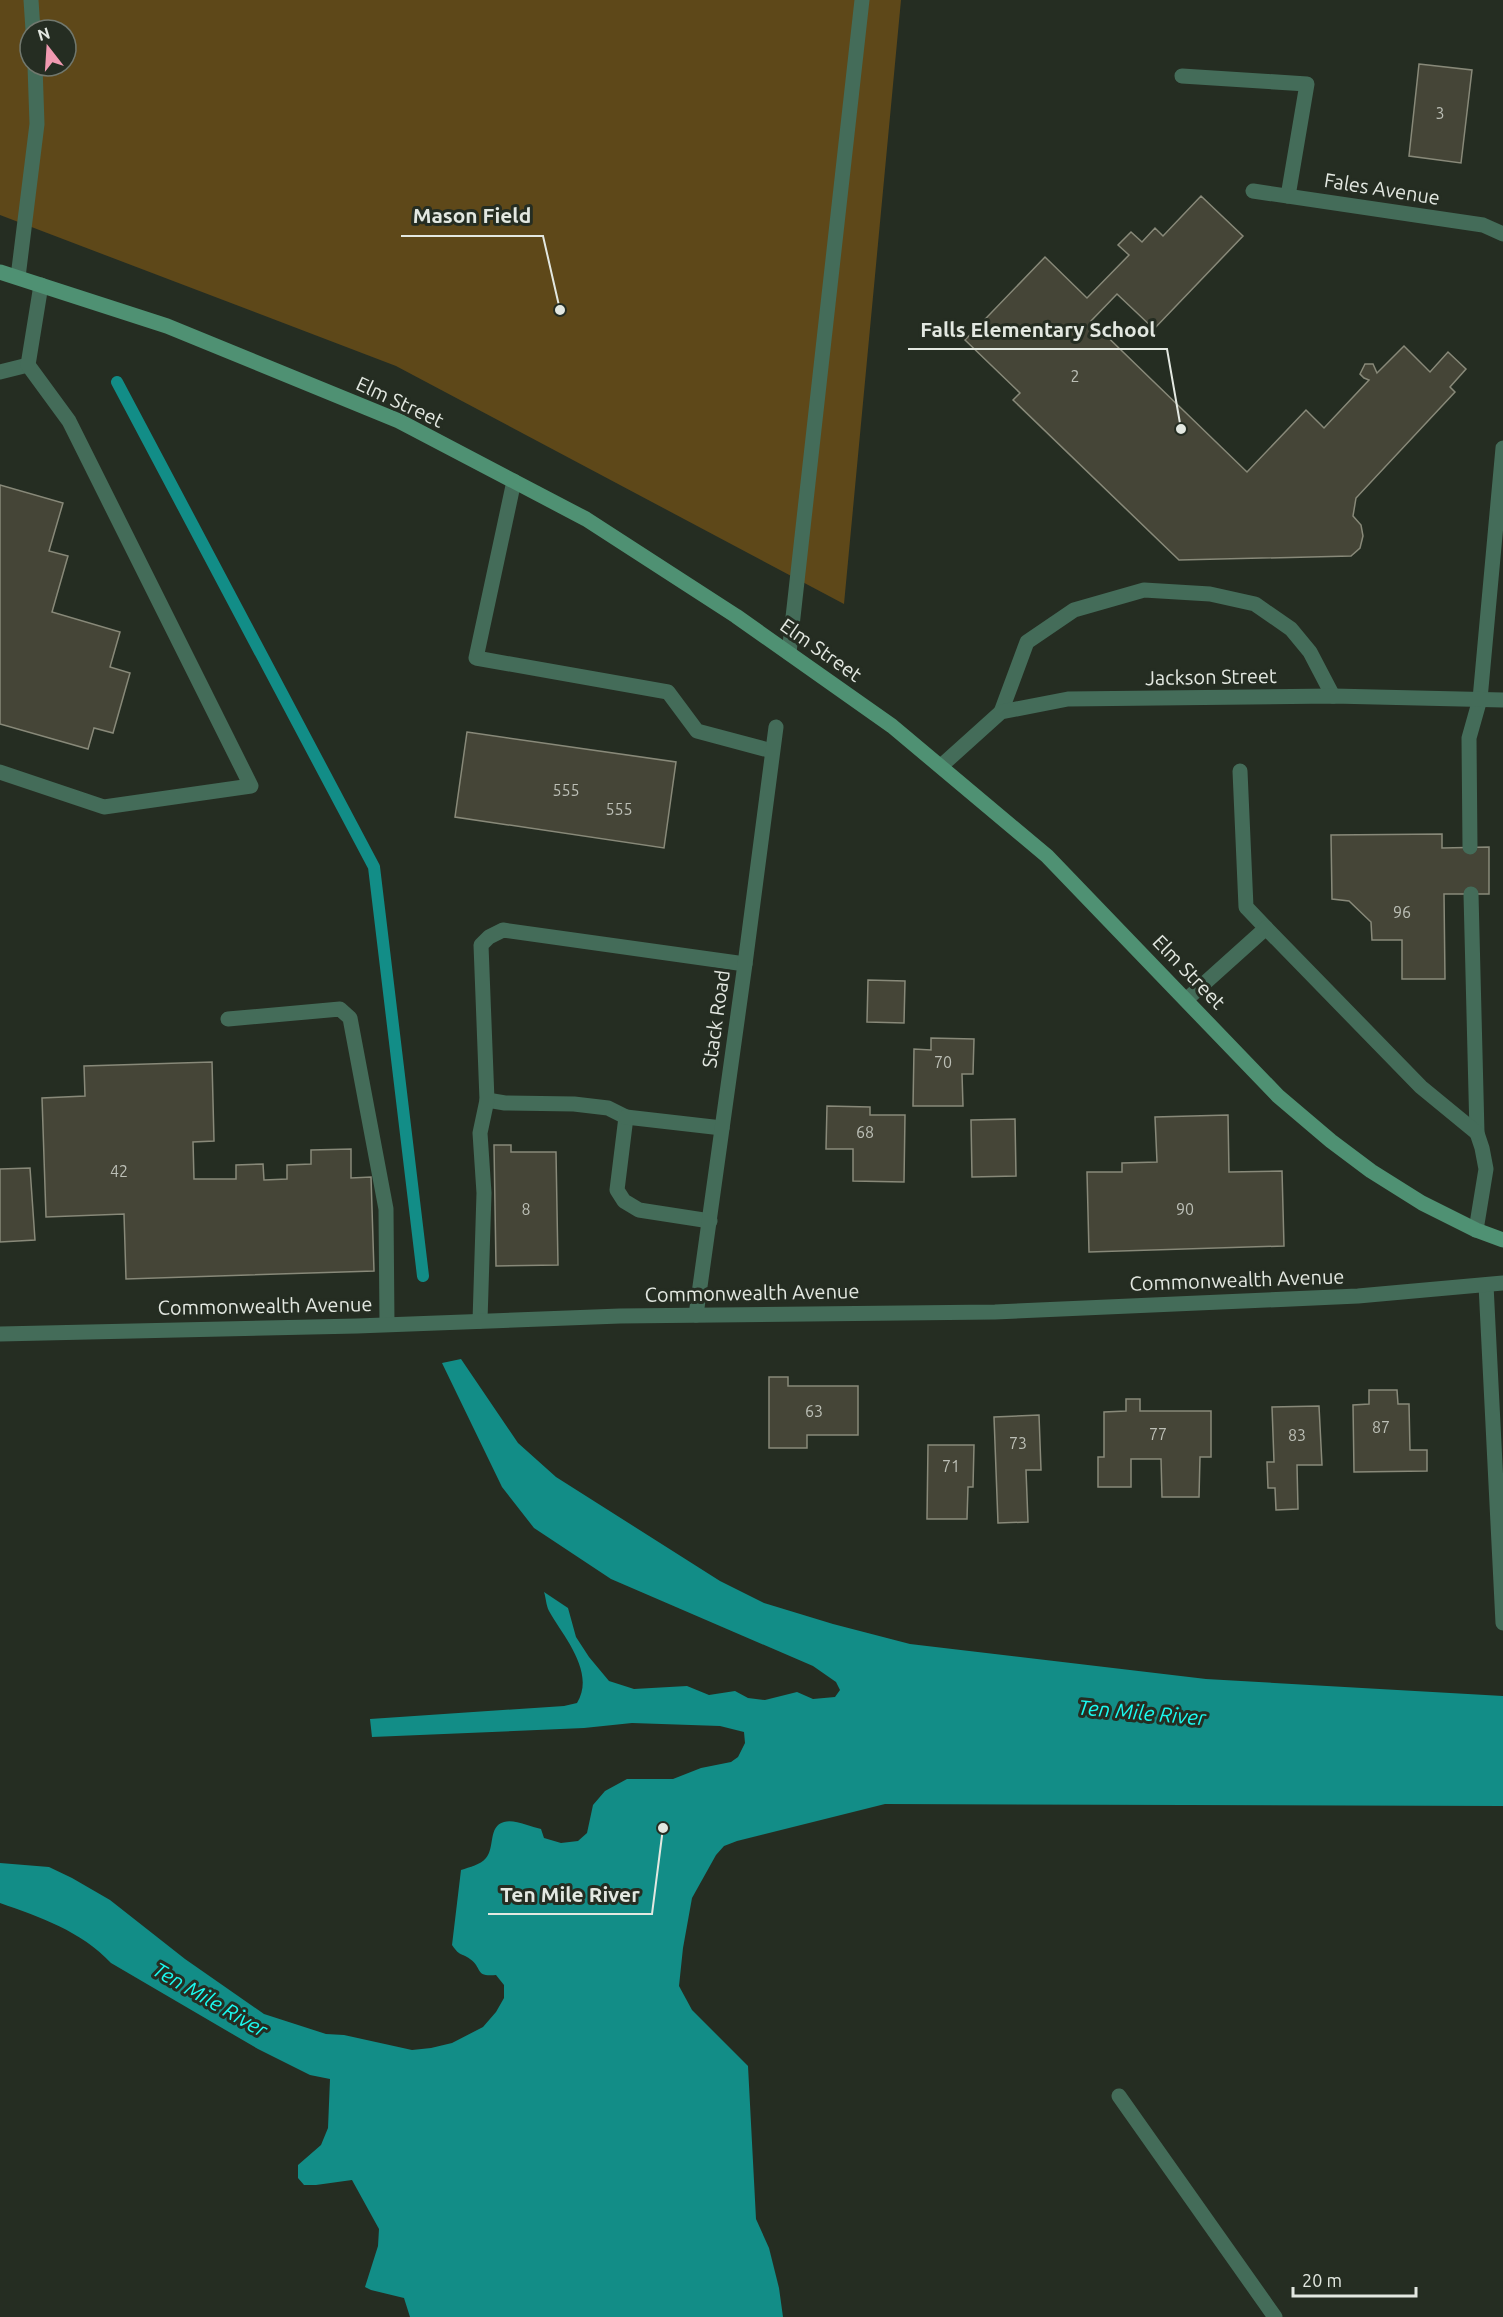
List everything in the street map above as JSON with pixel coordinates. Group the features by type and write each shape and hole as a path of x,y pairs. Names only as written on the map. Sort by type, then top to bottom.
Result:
{"main road":[{"name":"Elm Street","path":"0,272 167,326 399,421 586,519 736,616 892,726 941,766 1047,856 1278,1095 1331,1141 1371,1171 1422,1203 1476,1230 1503,1240"}],"street":[{"path":"31,0 32,18"},
{"path":"789,653 862,0"},
{"path":"1182,76 1307,84 1288,196"},
{"path":"18,277 37,124 35,78"},
{"name":"Fales Avenue","path":"1253,191 1483,225 1503,234"},
{"path":"0,772 104,807 251,786 69,421 28,365 42,285"},
{"path":"0,372 28,365"},
{"path":"1470,847 1469,738 1480,699 1503,448"},
{"path":"514,481 476,658 668,692 697,731 772,751"},
{"path":"941,766 1001,712 1027,642 1074,610 1144,590 1210,594 1255,604 1291,629 1310,652 1333,696"},
{"name":"Jackson Street","path":"1001,712 1068,699 1333,696 1503,700"},
{"name":"Stack Road","path":"696,1316 776,727"},
{"path":"1240,771 1246,907 1421,1087 1476,1133"},
{"path":"1471,894 1476,1133 1486,1169 1476,1230"},
{"path":"1187,999 1266,928"},
{"path":"480,1321 484,1193 480,1133 487,1100 481,945 489,937 503,930 745,964"},
{"path":"228,1019 340,1010 350,1018 386,1209 387,1324"},
{"path":"487,1100 505,1103 574,1104 608,1108 626,1117 722,1128"},
{"path":"626,1117 617,1191 624,1201 639,1210 710,1221"},
{"name":"Commonwealth Avenue","path":"0,1334 696,1316 1007,1311 1358,1296 1503,1283"},
{"path":"1486,1285 1503,1623"},
{"path":"1119,2096 1275,2317"}],"shaded area":[{"path":"0,0 901,0 844,604 396,366 0,215"}],"water":[{"path":"461,1359 518,1443 556,1477 720,1581 764,1603 910,1644 1206,1679 1503,1696 1503,1806 885,1804 724,1846 716,1855 692,1898 679,1986 692,2010 748,2066 756,2219 769,2248 779,2288 783,2317 410,2317 404,2298 365,2287 378,2246 379,2229 352,2180 304,2185 298,2178 298,2165 321,2145 328,2128 330,2079 310,2075 258,2049 111,1963 87,1942 59,1926 0,1903 0,1863 49,1867 72,1878 110,1900 185,1959 264,2014 326,2034 344,2035 412,2050 431,2048 452,2043 483,2027 504,1998 504,1985 496,1975 484,1975 474,1962 459,1953 452,1945 461,1870 478,1864 486,1858 499,1824 508,1821 518,1822 541,1829 544,1838 561,1843 578,1841 587,1833 593,1805 605,1791 627,1779 673,1779 701,1768 731,1762 738,1757 745,1743 744,1732 720,1726 632,1723 584,1728 372,1737 370,1719 564,1706 577,1703 582,1691 583,1679 580,1667 569,1643 549,1611 544,1592 568,1608 576,1637 609,1681 634,1689 687,1686 709,1695 735,1691 748,1698 765,1700 797,1692 813,1699 835,1697 840,1690 836,1682 813,1666 611,1579 534,1528 502,1487 442,1363"}],"building":[{"path":"1419,64 1472,70 1461,163 1409,156"},
{"path":"1201,196 1243,236 1154,329 1117,294 1091,321 1247,472 1306,410 1324,428 1369,380 1360,374 1365,364 1373,364 1377,373 1404,346 1430,372 1448,352 1466,369 1450,387 1455,392 1356,498 1353,516 1361,525 1363,536 1360,548 1351,556 1179,560 1013,400 1020,393 965,340 1045,257 1087,298 1129,255 1118,245 1131,232 1142,242 1155,228 1163,236"},
{"path":"0,485 63,503 49,551 68,556 52,612 120,632 110,667 130,673 113,733 94,728 88,749 0,724"},
{"path":"467,732 676,762 664,848 455,817"},
{"path":"1442,834 1442,848 1489,847 1489,894 1444,894 1445,979 1402,979 1402,940 1372,940 1371,922 1349,901 1332,899 1331,835"},
{"path":"868,980 905,981 904,1023 867,1022"},
{"path":"931,1038 974,1039 973,1074 962,1074 963,1106 913,1106 914,1049 931,1050"},
{"path":"212,1062 214,1141 193,1142 194,1179 236,1179 236,1165 263,1164 264,1180 287,1179 287,1165 311,1164 311,1150 351,1149 351,1178 371,1177 374,1271 126,1279 124,1214 46,1217 42,1098 85,1096 84,1066"},
{"path":"827,1106 870,1107 870,1115 905,1115 904,1182 853,1181 853,1149 826,1149"},
{"path":"1228,1115 1229,1172 1282,1171 1284,1246 1089,1252 1087,1172 1122,1172 1122,1163 1157,1162 1155,1117"},
{"path":"1015,1119 1016,1176 972,1177 971,1120"},
{"path":"494,1145 511,1145 511,1152 556,1152 558,1265 496,1266"},
{"path":"30,1168 35,1240 0,1242 0,1169"},
{"path":"769,1377 788,1377 788,1386 858,1386 858,1435 807,1435 807,1448 769,1448"},
{"path":"1369,1390 1397,1390 1398,1404 1409,1404 1410,1450 1427,1450 1427,1471 1354,1472 1353,1405 1369,1404"},
{"path":"1126,1399 1140,1399 1140,1411 1211,1411 1211,1457 1200,1457 1199,1497 1162,1497 1161,1459 1131,1459 1131,1487 1098,1487 1098,1457 1104,1457 1104,1412 1126,1411"},
{"path":"1319,1406 1322,1465 1297,1465 1298,1509 1276,1510 1275,1488 1268,1488 1267,1462 1274,1462 1272,1407"},
{"path":"1039,1415 1041,1470 1026,1470 1028,1522 998,1523 994,1417"},
{"path":"928,1445 974,1445 973,1487 968,1487 967,1519 927,1519"}],"waterway":[{"path":"117,382 374,867 423,1276"}],"place":[{"name":"Mason Field","path":"560,310"},
{"name":"Falls Elementary School","path":"1181,429"},
{"name":"Ten Mile River","path":"663,1828"}]}
